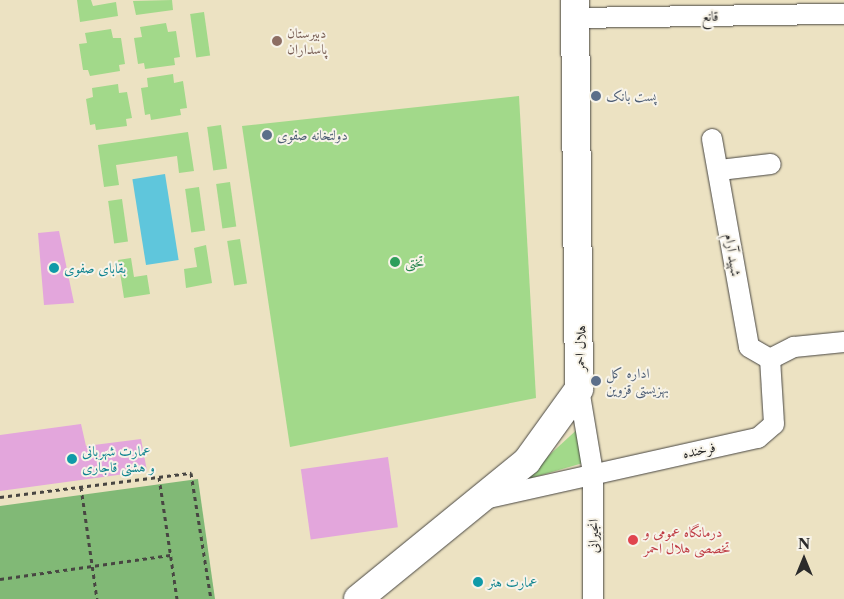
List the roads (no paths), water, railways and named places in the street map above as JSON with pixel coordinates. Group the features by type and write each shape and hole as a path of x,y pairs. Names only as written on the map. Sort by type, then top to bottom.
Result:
{"main road":[{"name":"هلال احمر","path":"358,599 527,461 579,389 575,9"}],"street":[{"name":"قانع","path":"575,9 844,14"},
{"name":"شهید آرام","path":"712,139 720,170 748,348 770,359"},
{"path":"720,170 771,164"},
{"path":"770,359 794,347 844,342"},
{"name":"فرخنده","path":"480,500 768,432 774,424 770,359"},
{"name":"انجیرانی","path":"579,389 593,473 593,599"}],"water":[{"path":"165,174 179,260 146,265 132,179"}],"place":[{"name":"دبیرستان پاسداران","path":"277,41"},
{"name":"پست بانک","path":"596,96"},
{"name":"دولتخانه صفوی","path":"267,135"},
{"name":"تختی","path":"395,262"},
{"name":"بقابای صفوی","path":"54,268"},
{"name":"اداره کل بهزیستی قزوین","path":"596,381"},
{"name":"عمارت شهربانی و هشتی قاجاری","path":"72,459"},
{"name":"درمانگاه عمومی و تخصصی هلال احمر","path":"633,540"},
{"name":"عمارت هنر","path":"478,582"}]}
